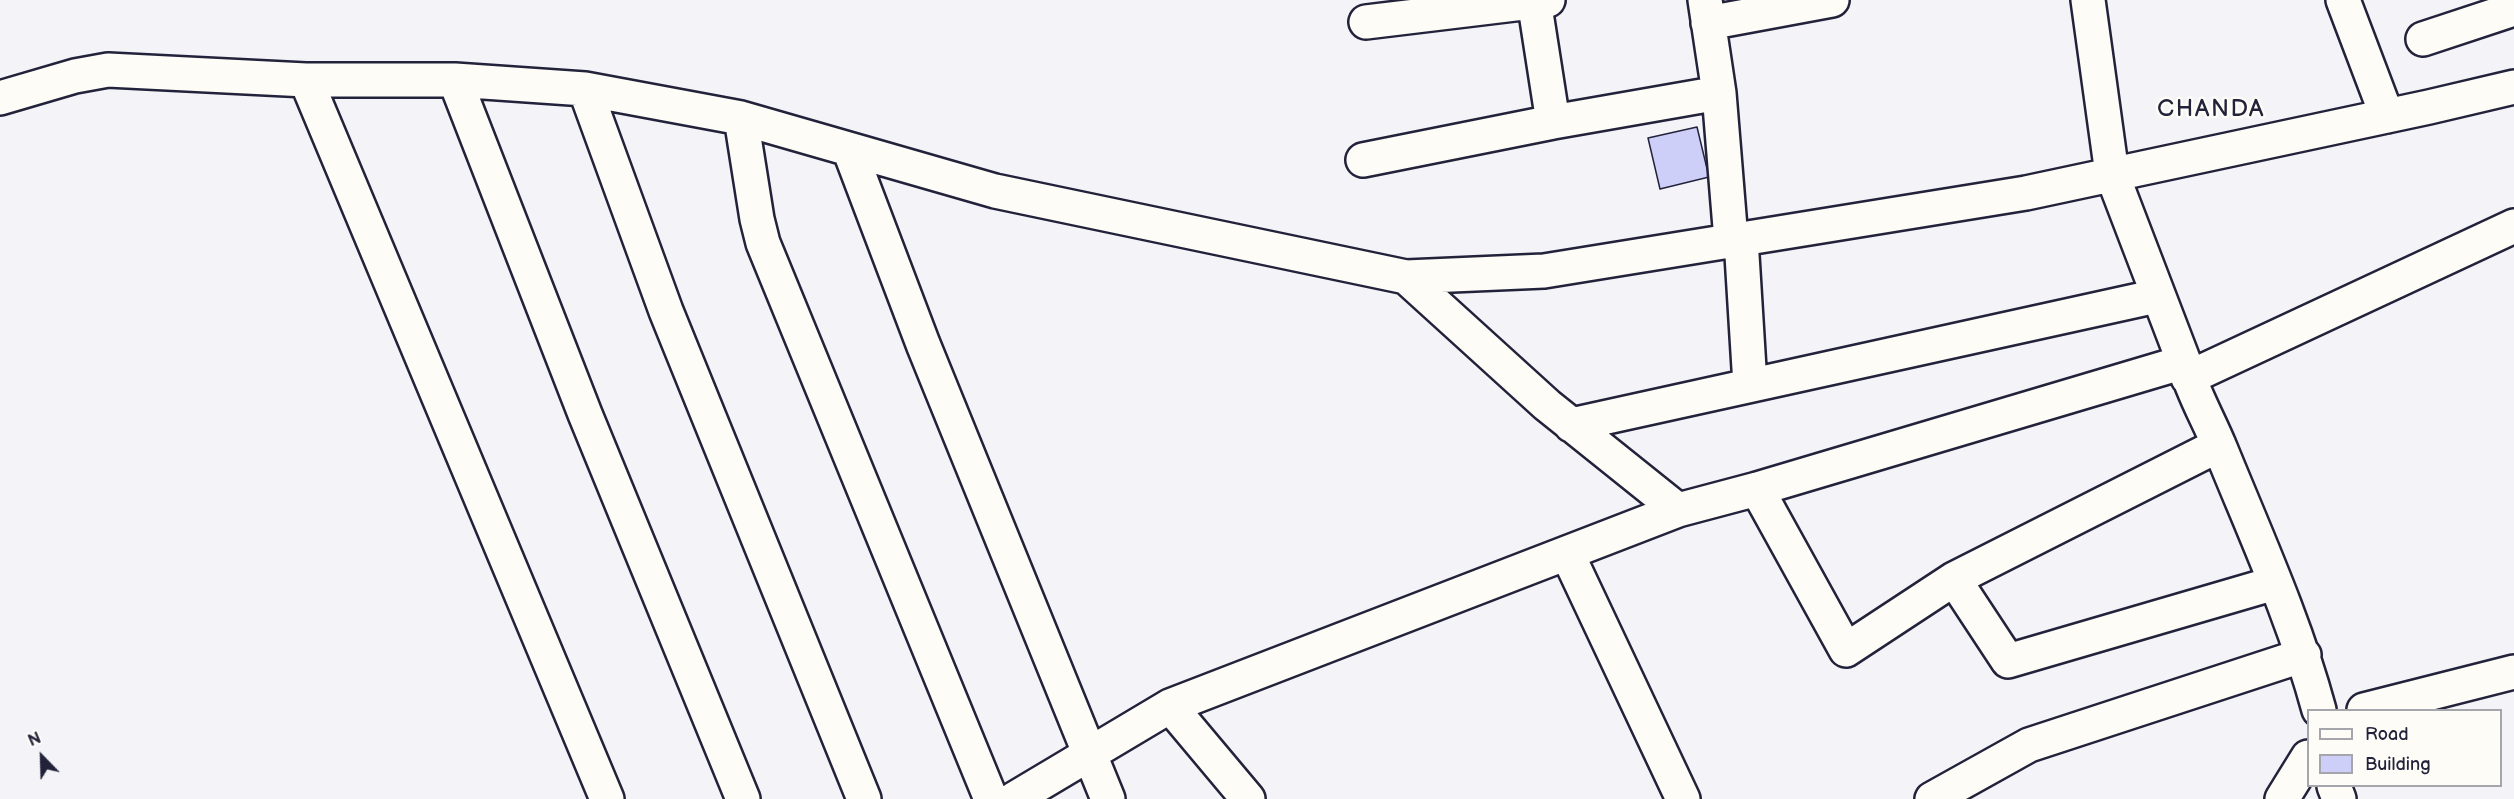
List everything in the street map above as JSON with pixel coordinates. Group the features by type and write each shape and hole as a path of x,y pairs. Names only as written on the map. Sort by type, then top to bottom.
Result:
{"street":[{"path":"1750,385 1736,240 1707,12 1832,0"},
{"path":"2088,0 2112,174 2186,370 2304,655 2318,709"},
{"path":"2343,0 2349,21 2387,116"},
{"path":"1366,22 1539,1 1553,122"},
{"path":"2423,39 2514,9"},
{"path":"0,98 75,76 108,70 306,80 455,80 585,89 741,118 995,191 1406,277 1544,271 2026,193 2514,87"},
{"path":"306,80 607,799"},
{"path":"455,80 585,414 743,799"},
{"path":"585,89 666,311 864,799"},
{"path":"1363,160 1553,122 1719,93"},
{"path":"741,118 757,219 769,258 991,799"},
{"path":"849,149 923,344 1108,799"},
{"path":"1014,799 1170,706 1678,510 2186,370 2514,226"},
{"path":"1406,277 1571,425 1678,510"},
{"path":"1571,425 2157,296"},
{"path":"1757,489 1846,650 1954,579 2219,445"},
{"path":"1567,553 1683,799"},
{"path":"1954,579 2008,661 2275,583"},
{"path":"1932,799 2029,745 2304,655"},
{"path":"2372,709 2514,672"},
{"path":"1170,706 1248,799"},
{"path":"2282,799 2307,759"}],"building":[{"path":"1697,127 1709,177 1660,189 1648,138"}],"district":[{"name":"CHANDA","path":"2211,110"}]}
